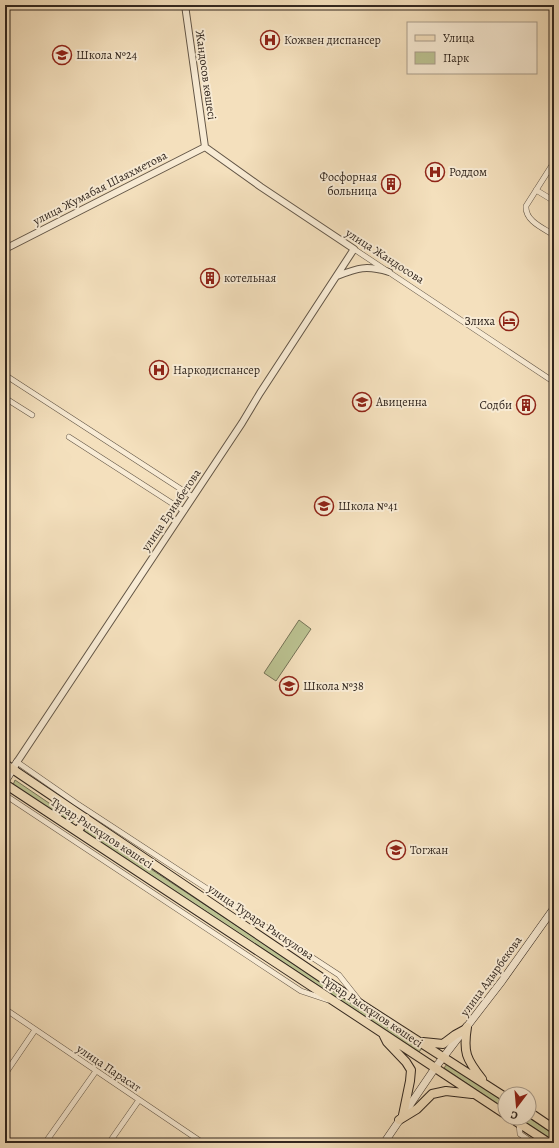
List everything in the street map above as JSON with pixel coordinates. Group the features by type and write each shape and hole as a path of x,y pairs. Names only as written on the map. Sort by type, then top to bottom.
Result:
{"main road":[{"name":"улица Турара Рыскулова","path":"5,764 15,766 50,794 362,1005 497,1092"},
{"name":"улица Еримбетова","path":"5,783 15,766"},
{"name":"Тұрар Рыскұлов көшесі","path":"5,783 497,1109"},
{"path":"78,831 86,818"},
{"name":"улица Адырбекова","path":"384,1143 435,1068 517,960 554,908"},
{"path":"421,1042 444,1044 466,1028"},
{"path":"466,1028 465,1051 471,1064 486,1084"},
{"path":"383,1033 387,1042 406,1062 410,1070 410,1081 401,1118"},
{"path":"401,1118 417,1109 432,1094 446,1091 475,1094"},
{"path":"537,1117 554,1129"},
{"path":"524,1126 549,1143"}],"street":[{"name":"Жандосов көшесі","path":"184,5 205,147"},
{"name":"улица Жумабая Шаяхметова","path":"5,249 205,147"},
{"name":"улица Жандосова","path":"205,147 261,187 554,382"},
{"path":"554,162 526,206 526,215 554,235"},
{"path":"536,190 554,201"},
{"name":"улица Еримбетова","path":"15,766 184,511 354,249"},
{"path":"337,276 364,267 389,272"},
{"path":"5,375 193,497"},
{"path":"5,398 32,415"},
{"path":"68,437 184,511"},
{"path":"15,766 71,800 339,975 362,1005"},
{"path":"50,794 71,800"},
{"path":"5,796 301,991 340,1004"},
{"name":"улица Парасат","path":"5,1009 202,1143"},
{"path":"5,1074 35,1030"},
{"path":"45,1143 96,1071"},
{"path":"109,1143 139,1100"},
{"path":"519,1126 520,1134 533,1143"}],"green space":[{"path":"299,620 311,629 276,681 264,673"},
{"path":"15,780 74,820 72,823 13,785"},
{"path":"87,827 422,1048 419,1052 84,831"},
{"path":"447,1064 497,1097 497,1104 444,1068"},
{"path":"537,1123 554,1134 554,1141 531,1126 537,1126"}],"place":[{"name":"Кожвен диспансер","path":"270,40"},
{"name":"Школа №24","path":"62,55"},
{"name":"Роддом","path":"435,172"},
{"name":"Фосфорная больница","path":"391,184"},
{"name":"котельная","path":"210,278"},
{"name":"Злиха","path":"509,321"},
{"name":"Наркодиспансер","path":"159,370"},
{"name":"Авиценна","path":"362,402"},
{"name":"Содби","path":"526,405"},
{"name":"Школа №41","path":"324,506"},
{"name":"Школа №38","path":"289,686"},
{"name":"Тогжан","path":"396,850"}]}
